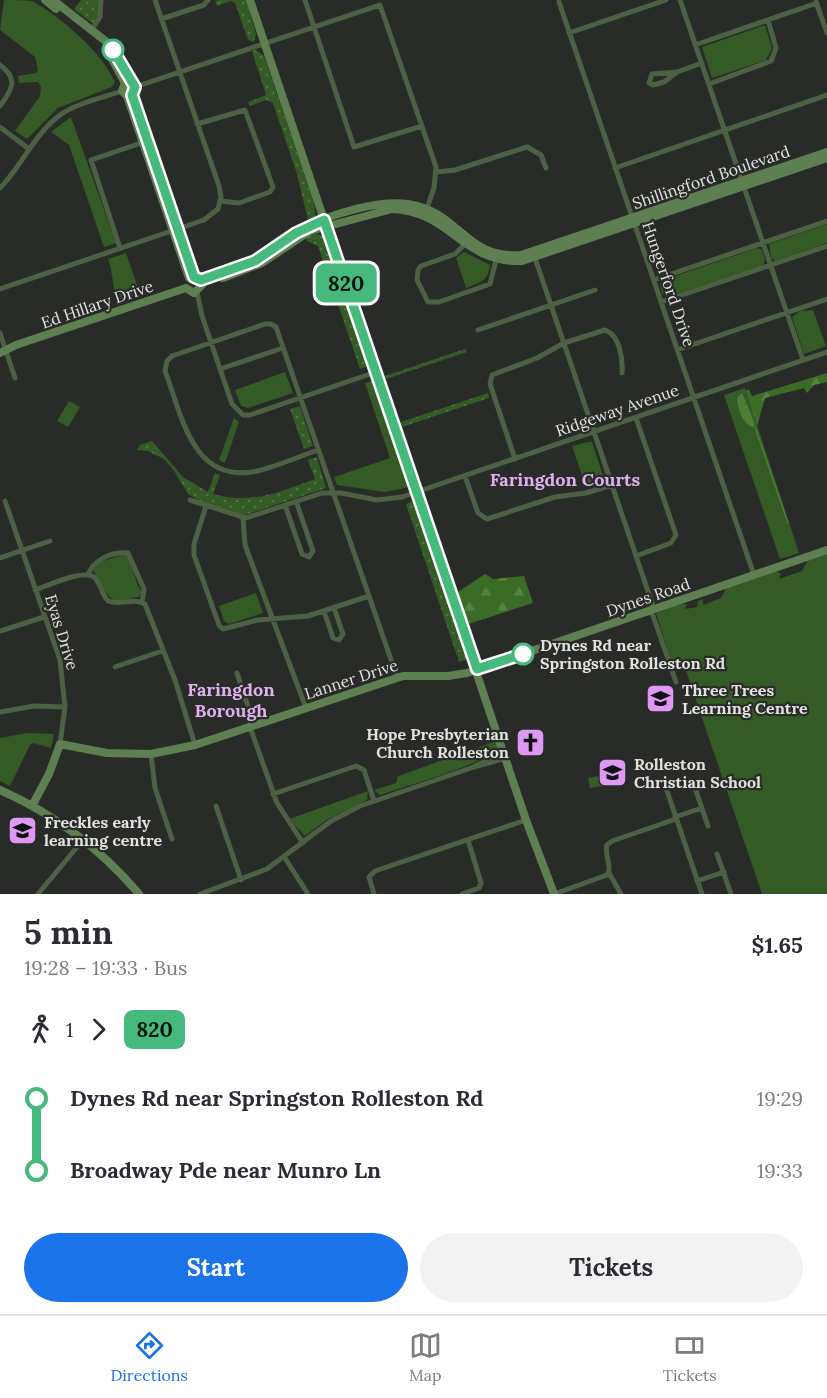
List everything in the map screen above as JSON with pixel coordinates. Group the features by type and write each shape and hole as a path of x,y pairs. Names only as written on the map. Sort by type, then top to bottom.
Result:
{"street":[{"path":"45,0 91,31"},
{"path":"53,0 91,31 111,55 129,89 175,230 196,280 197,292 211,343 233,407 243,415 376,372"},
{"path":"91,31 100,17 101,0"},
{"path":"0,289 212,216 220,201 219,186 155,0"},
{"path":"161,19 204,5 208,0"},
{"path":"250,0 526,820 554,894 609,873"},
{"path":"305,0 354,147 422,126"},
{"path":"569,33 666,0"},
{"path":"680,0 803,360"},
{"name":"Hungerford Drive","path":"559,2 754,575"},
{"path":"696,45 816,2 827,33"},
{"path":"0,188 42,132 62,114 129,89 380,5 436,172 425,211"},
{"path":"709,84 771,61 776,48 768,20"},
{"path":"677,72 661,84 649,83 652,74 677,72 702,63"},
{"path":"0,65 10,73 13,82 12,89 0,106"},
{"path":"615,168 827,94"},
{"path":"197,124 245,110 273,187 270,192 239,203 220,201"},
{"path":"0,137 2,129 29,149"},
{"path":"120,248 90,160 145,142"},
{"path":"436,172 455,170 527,147 541,155 546,168"},
{"name":"Shillingford Boulevard","path":"743,184 827,152"},
{"name":"Shillingford Boulevard","path":"326,224 391,202 408,203 443,217 480,248 505,255 537,250 606,230 827,158"},
{"name":"Shillingford Boulevard","path":"425,211 464,245 496,260 522,261 536,258 606,230"},
{"path":"654,280 827,221"},
{"path":"197,292 189,292 186,288 196,280 255,261 296,233 326,224"},
{"path":"464,245 455,254 421,266 418,270 417,280 428,302 439,302 490,284 496,260"},
{"path":"661,302 827,246"},
{"path":"536,258 676,682"},
{"name":"Ed Hillary Drive","path":"3,350 186,288"},
{"path":"478,330 595,290"},
{"path":"677,350 827,299"},
{"path":"318,450 250,472 225,470 204,457 186,431 165,368 172,356 265,324 274,325 283,348 397,677"},
{"path":"515,459 490,377 564,344 600,331 609,331 614,336 623,362 622,373"},
{"path":"0,333 3,350 15,378"},
{"path":"220,369 283,348"},
{"name":"Ridgeway Avenue","path":"333,492 383,500 416,492 827,352"},
{"path":"636,418 676,536 671,543 636,556"},
{"path":"465,476 478,513 487,519 555,496 586,493 612,485"},
{"path":"190,500 243,518 333,492"},
{"name":"Eyas Drive","path":"5,501 60,660 65,707 60,744 49,774 32,806"},
{"path":"285,505 302,554 309,557 313,551 296,501"},
{"path":"206,506 193,552 220,626 227,629 252,621 303,617 369,596"},
{"path":"243,518 245,544 306,708"},
{"path":"296,536 307,533"},
{"path":"0,558 50,541"},
{"name":"Dynes Road","path":"477,669 827,550"},
{"path":"35,590 88,574 94,562 122,552 128,553 144,589 142,602 153,620 195,745"},
{"path":"88,574 96,579 101,593 108,601 119,604 142,602"},
{"path":"324,611 333,638 339,640 343,634 334,608"},
{"path":"0,632 44,617"},
{"path":"115,667 162,651"},
{"name":"Lanner Drive","path":"60,744 107,753 151,754 195,745 397,677 414,674 453,676 477,669"},
{"path":"237,673 273,794 288,822 303,843"},
{"path":"0,712 34,706 65,707"},
{"path":"151,754 155,788 172,839"},
{"path":"200,894 241,880 285,858 339,816 505,755"},
{"path":"273,794 356,766 364,770 375,801"},
{"path":"666,788 702,894"},
{"path":"0,790 32,806 83,840 139,894"},
{"path":"696,791 708,826"},
{"path":"216,806 241,880"},
{"path":"621,894 609,873 607,845 702,808"},
{"path":"374,894 369,880 375,871 526,820"},
{"path":"38,894 83,840"},
{"path":"462,894 479,888 482,883 468,840"},
{"path":"717,854 731,894"},
{"path":"285,858 308,894"},
{"path":"697,881 724,872"}],"shaded area":[{"path":"4,0 32,1 55,16 90,47 115,82 112,87 58,108 27,139 15,131 40,96 41,86 38,82 19,83 18,76 36,73 38,70 35,57 0,30"},
{"path":"81,0 99,0 100,13 93,24 74,9"},
{"path":"246,0 256,34 254,42 248,40 235,3 231,1 217,6 215,1"},
{"path":"765,25 772,48 766,60 712,78 702,47"},
{"path":"256,50 264,56 313,200 316,217 309,224 297,174 273,103 266,100 250,106 248,102 266,95 252,51"},
{"path":"71,117 116,243 104,247 69,145 51,132"},
{"path":"827,224 827,243 775,261 771,258 769,244"},
{"path":"315,233 324,237 369,366 360,369 318,246 307,241 305,237"},
{"path":"757,248 762,250 765,260 763,265 668,297 662,293 660,284 664,280"},
{"path":"464,252 490,265 485,278 466,288 456,258"},
{"path":"126,253 140,294 118,302 108,259"},
{"path":"813,310 826,346 804,354 792,317 800,311"},
{"path":"465,349 467,352 386,379 385,376"},
{"path":"285,372 293,393 248,408 241,406 235,390"},
{"path":"373,381 409,487 385,492 337,485 334,477 390,458 365,383"},
{"path":"745,388 799,553 780,559 724,395"},
{"path":"488,393 489,398 402,427 401,422"},
{"path":"69,401 80,407 68,427 57,421"},
{"path":"300,406 313,446 304,449 290,409"},
{"path":"234,418 239,422 225,463 219,460"},
{"path":"152,441 183,477 208,492 215,473 220,475 213,494 252,498 290,488 315,479 308,460 317,457 326,488 245,515 200,501 188,494 164,459 148,451 137,450 140,445"},
{"path":"592,442 604,479 586,487 572,446"},
{"path":"414,501 468,659 459,662 406,504"},
{"path":"125,554 129,556 137,584 142,592 139,597 120,601 107,594 93,570 100,562"},
{"path":"827,554 827,894 762,894 685,668 674,671 656,613 681,603 687,605 685,609 697,607 698,601 703,599 703,605 721,598 726,588 776,571 781,574 779,579 802,571 808,560"},
{"path":"256,593 263,613 229,624 224,621 219,606"},
{"path":"27,733 54,734 51,748 33,743 30,745 10,786 0,781 0,738"},
{"path":"496,741 498,748 492,754 463,767 380,795 374,790 396,783 398,776"},
{"path":"609,774 610,785 590,788 588,778"},
{"path":"368,791 367,800 328,819 305,836 289,819"}],"green space":[{"path":"827,373 827,382 814,385 807,393 804,388 765,398 755,434 733,398 749,389 752,396"},
{"path":"485,574 493,579 524,576 533,603 468,624 458,592"}],"water":[{"path":"742,393 755,424 753,428 746,423 740,411 737,398"}],"waterway":[{"path":"755,427 788,523"}],"bus line":[{"name":"820","path":"113,50 130,82 134,84 135,92 132,95 194,277 201,280 250,263 308,226 324,220 477,669 523,654"}],"place":[{"name":"Dynes Rd near Springston Rolleston Rd","path":"523,654"},
{"name":"Three Trees Learning Centre","path":"661,699"},
{"name":"Hope Presbyterian Church Rolleston","path":"530,743"},
{"name":"Rolleston Christian School","path":"613,773"},
{"name":"Freckles early learning centre","path":"23,831"}],"district":[{"name":"Faringdon Courts","path":"565,480"},
{"name":"Faringdon Borough","path":"231,700"}]}
